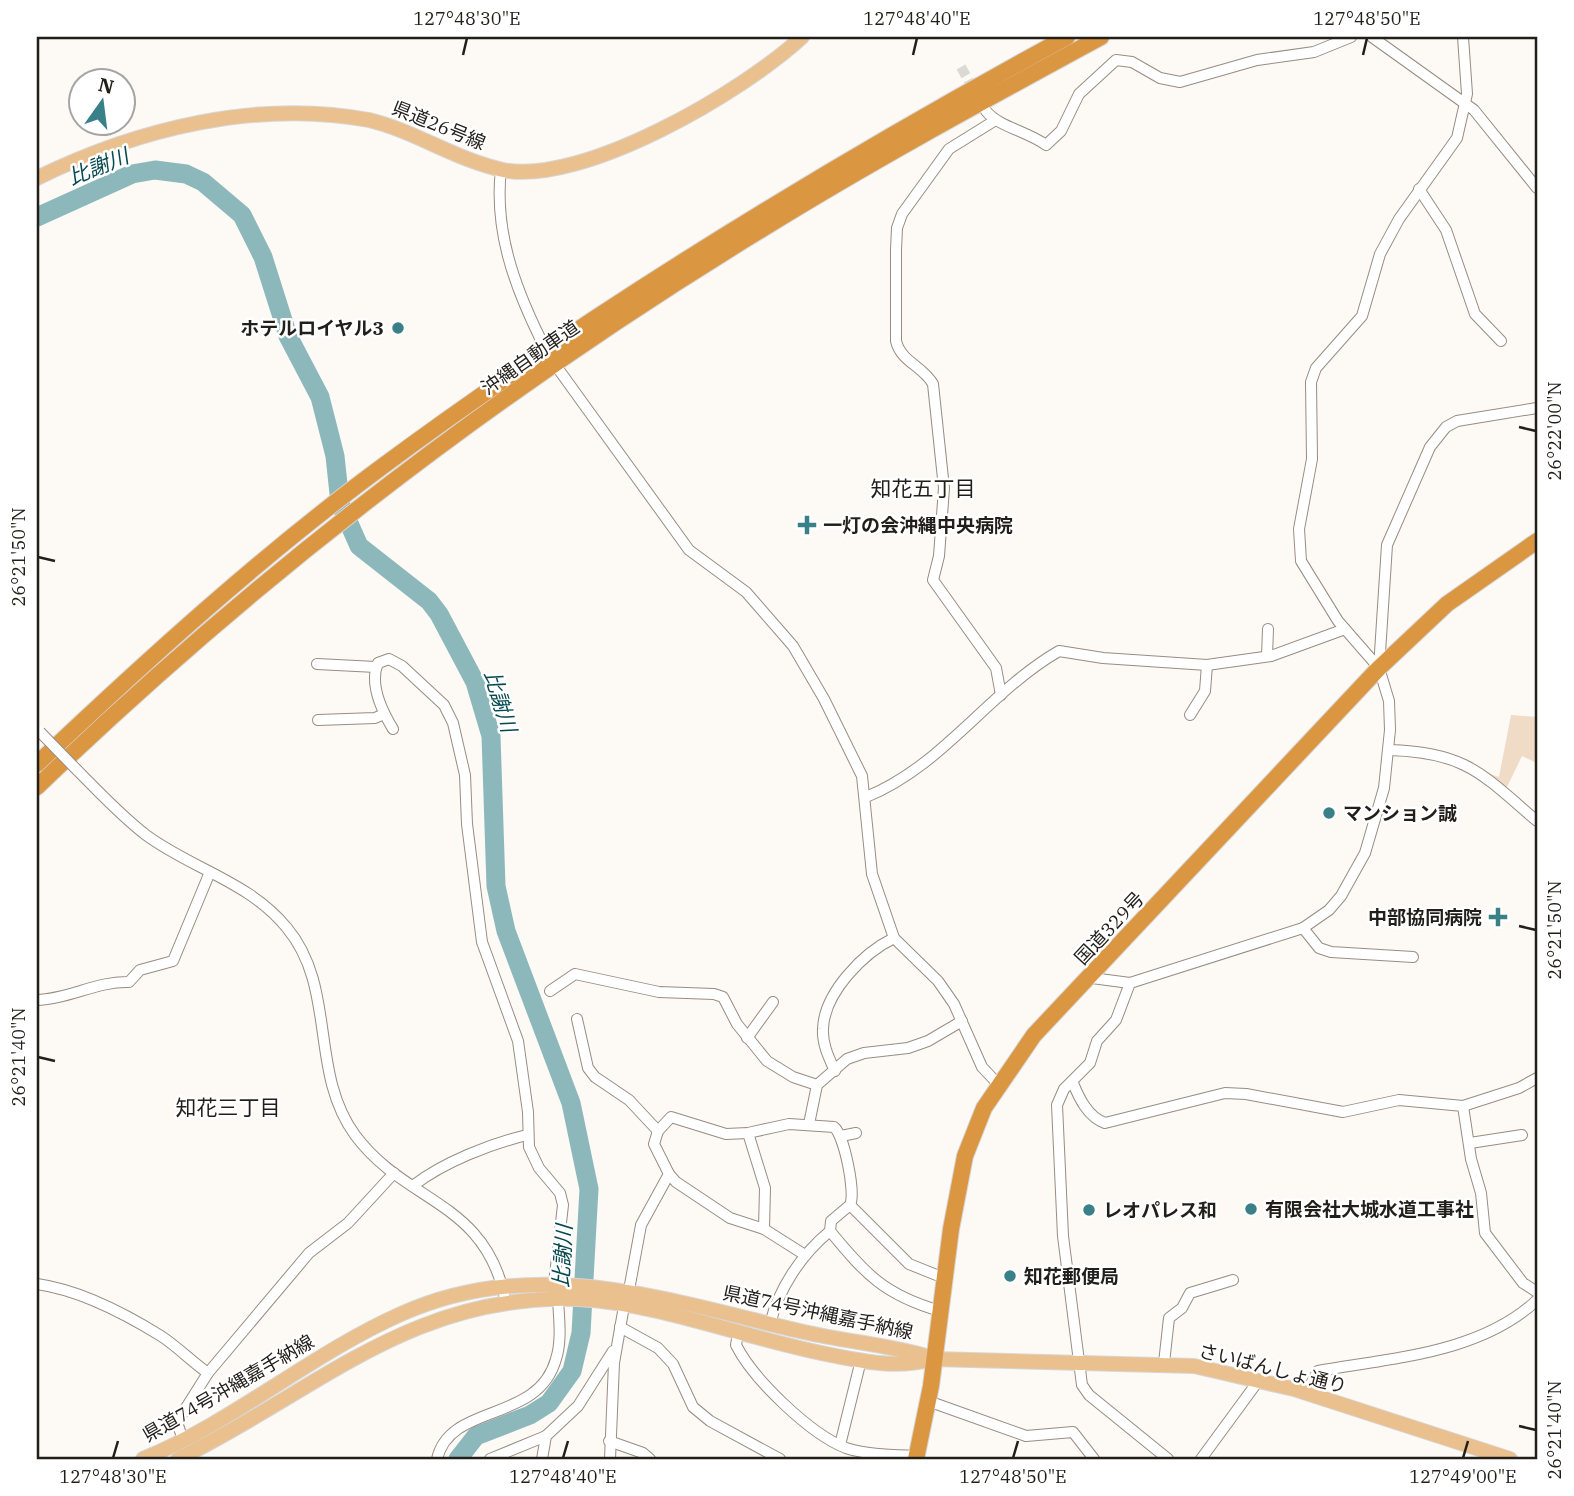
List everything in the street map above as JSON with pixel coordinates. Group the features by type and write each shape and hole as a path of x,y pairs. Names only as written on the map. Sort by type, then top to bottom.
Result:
{"highway":[{"name":"沖縄自動車道","path":"37,764 120,685 290,539 383,466 620,300 755,214 904,125 1067,37"},
{"name":"沖縄自動車道","path":"37,787 130,698 300,555 398,477 629,313 763,228 911,140 1101,37"},
{"name":"国道329号","path":"916,1458 928,1401 944,1278 965,1156 984,1108 998,1084 1034,1035 1092,978 1379,668 1447,604 1537,541"}],"main road":[{"name":"県道26号線","path":"37,178 96,152 164,131 199,122 269,114 348,116 369,120 501,169 552,170 616,151 727,93 774,62 802,37"},
{"name":"県道74号沖縄嘉手納線","path":"144,1459 183,1440 378,1324 446,1299 503,1287 558,1284 629,1290 869,1346 908,1350 934,1359"},
{"name":"県道74号沖縄嘉手納線","path":"178,1459 200,1455 383,1342 462,1311 506,1303 560,1299 603,1302 861,1360 906,1366 934,1359"},
{"name":"さいばんしょ通り","path":"934,1359 1164,1363 1259,1380 1306,1393 1510,1459"}],"street":[{"path":"986,111 994,121 1028,132 1046,145 1061,131 1079,94 1116,60 1132,62 1160,78 1180,82 1257,60 1314,52 1352,37"},
{"path":"1372,37 1465,102 1537,188"},
{"path":"1379,668 1345,629 1319,593 1301,561 1298,546 1312,459 1311,382 1316,369 1362,316 1380,254 1419,189 1457,138 1467,94 1463,37"},
{"path":"994,121 949,149 902,214 897,228 895,250 895,341 899,354 928,375 933,384 944,488 939,556 933,580 996,668 1001,695"},
{"path":"501,169 500,202 510,272 540,338"},
{"path":"1419,189 1446,230 1475,314 1501,341"},
{"path":"559,370 689,550 746,592 781,629 824,699 862,776 873,874 894,938 938,981 962,1021 982,1067 998,1084"},
{"path":"1092,978 1130,983 1303,928 1329,910 1341,896 1365,853 1384,788 1389,750 1389,701 1379,668 1387,545 1430,447 1446,426 1457,421 1537,408"},
{"path":"1267,656 1268,629"},
{"path":"866,797 909,776 1001,695 1059,651 1207,665 1267,656 1345,629"},
{"path":"317,664 376,667 389,659 402,666 444,705 453,723 465,775 467,824 482,942 518,1041 528,1112 527,1135 532,1157 554,1182 563,1205 558,1284"},
{"path":"1190,715 1205,691 1207,665"},
{"path":"376,667 378,694 384,714 393,729"},
{"path":"318,720 375,719 384,714"},
{"path":"38,730 146,835 240,887 286,926 302,948 312,969 318,993 325,1062 340,1112 374,1157 475,1231 495,1263 506,1303"},
{"path":"1389,750 1433,753 1468,764 1537,821"},
{"path":"37,1000 53,999 106,982 129,982 140,970 173,961 210,872"},
{"path":"1303,928 1320,948 1331,952 1413,957"},
{"path":"835,1071 823,1028 833,996 858,966 882,944 894,938"},
{"path":"550,991 575,974 659,992 714,994 728,1002 747,1038 767,1061 778,1069 817,1085"},
{"path":"1130,983 1116,1020 1097,1041 1090,1063 1059,1096 1057,1122 1063,1236 1082,1385 1089,1395 1168,1459"},
{"path":"747,1038 773,1002"},
{"path":"577,1019 588,1068 595,1077 629,1100 658,1131"},
{"path":"809,1124 817,1085 847,1059 908,1048 928,1041 962,1021"},
{"path":"1073,1083 1089,1111 1105,1123 1224,1093 1246,1094 1343,1112 1399,1100 1463,1106 1519,1088 1537,1078"},
{"path":"1463,1106 1481,1193 1485,1233 1522,1283 1537,1292"},
{"path":"769,1324 774,1304 805,1255 830,1231 831,1221 850,1205 853,1191 841,1136 834,1127 809,1124 773,1126 747,1133 711,1131 671,1117 658,1131 654,1144 657,1154 676,1182 730,1218 764,1229 805,1255"},
{"path":"747,1133 765,1188 764,1229"},
{"path":"841,1136 856,1133"},
{"path":"414,1185 486,1149 527,1135"},
{"path":"1470,1143 1522,1135"},
{"path":"183,1440 177,1422 208,1373 309,1253 348,1223 394,1173"},
{"path":"629,1290 641,1225 669,1174"},
{"path":"850,1205 909,1264 944,1278"},
{"path":"830,1231 879,1284 911,1303 940,1311"},
{"path":"1164,1363 1170,1318 1182,1308 1190,1293 1233,1280"},
{"path":"37,1284 71,1291 131,1318 163,1337 208,1373"},
{"path":"437,1459 452,1433 481,1416 525,1402 548,1378 558,1352 560,1299"},
{"path":"1306,1393 1318,1371 1399,1357 1494,1331 1518,1317 1537,1300"},
{"path":"610,1459 616,1347 624,1306"},
{"path":"620,1327 658,1349 673,1364 693,1408 710,1421 780,1459"},
{"path":"738,1333 736,1345 754,1373 825,1438 850,1449 916,1458"},
{"path":"490,1459 546,1436 578,1406 616,1347"},
{"path":"840,1445 861,1360"},
{"path":"1201,1459 1259,1380"},
{"path":"928,1401 1026,1436 1073,1432 1094,1459"},
{"path":"542,1459 546,1436"},
{"path":"609,1441 643,1452 650,1459"}],"shaded area":[{"path":"1511,715 1537,717 1537,763 1522,756 1504,793 1479,770 1499,777"}],"waterway":[{"name":"比謝川","path":"37,217 132,174 155,170 186,174 203,182 242,215 263,257 288,336 320,397 335,456 340,503 359,546 429,601 439,614 475,682 491,736 496,886 506,931 571,1103 589,1189 581,1333 572,1371 549,1403 530,1415 476,1436 458,1459"}],"tunnel":[{"path":"961,67 975,92"}],"place":[{"name":"ホテルロイヤル3","path":"398,328"},
{"name":"一灯の会沖縄中央病院","path":"807,525"},
{"name":"マンション誠","path":"1329,813"},
{"name":"中部協同病院","path":"1498,917"},
{"name":"有限会社大城水道工事社","path":"1251,1209"},
{"name":"レオパレス和","path":"1089,1210"},
{"name":"知花郵便局","path":"1010,1276"}],"district":[{"name":"知花五丁目","path":"923,488"},
{"name":"知花三丁目","path":"228,1107"}]}
